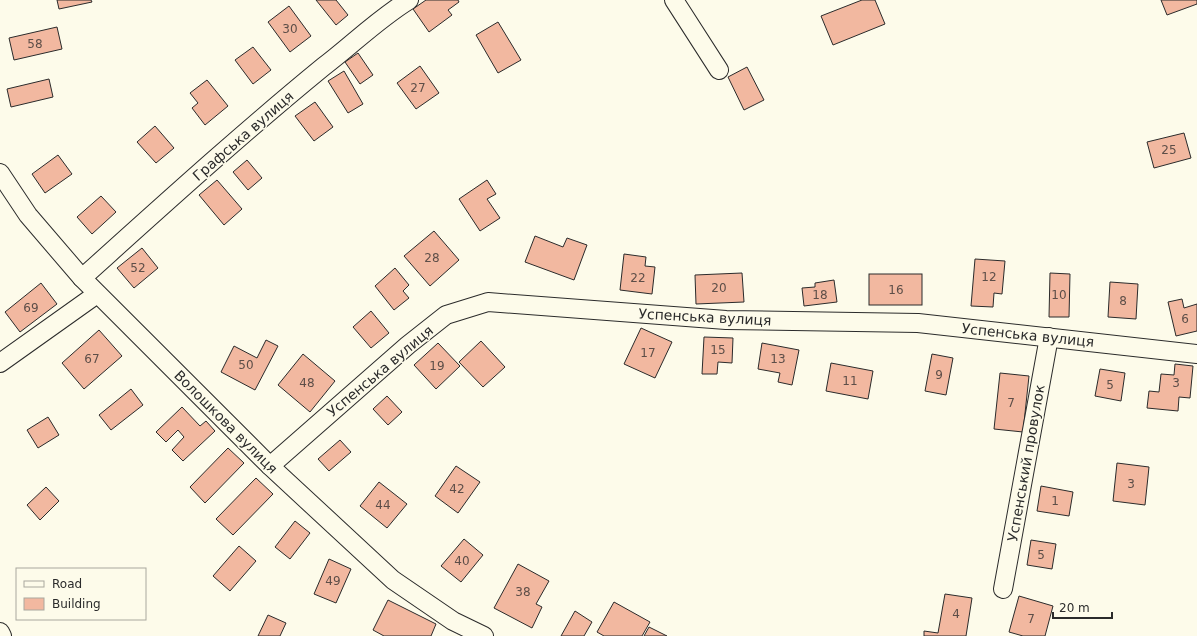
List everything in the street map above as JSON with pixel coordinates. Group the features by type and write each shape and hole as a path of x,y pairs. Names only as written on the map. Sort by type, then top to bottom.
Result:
{"street":[{"name":"Графська вулиця","path":"82,278 260,119 368,32 385,6 409,0"},
{"path":"674,0 719,70"},
{"name":"Волошкова вулиця","path":"0,173 28,215 82,278 270,466 393,580 453,621 484,636"},
{"path":"0,363 97,294"},
{"name":"Успенська вулиця","path":"270,466 408,345 446,316 488,302 726,320 918,323 1197,354"},
{"name":"Успенський провулок","path":"1003,589 1049,337"},
{"path":"0,632 2,636"}],"building":[{"path":"57,0 91,0 92,2 59,9"},
{"path":"316,0 336,0 348,15 336,25"},
{"path":"426,0 458,0 459,2 448,10 452,15 429,32 413,9"},
{"path":"862,0 875,0 885,24 833,45 821,16"},
{"path":"1161,0 1197,0 1197,4 1167,15"},
{"path":"289,6 311,36 290,52 268,22"},
{"path":"498,22 521,60 498,73 476,35"},
{"path":"57,27 62,49 14,60 9,38"},
{"path":"253,47 271,70 253,84 235,60"},
{"path":"358,53 373,75 360,84 345,62"},
{"path":"420,66 439,93 416,109 397,83"},
{"path":"747,67 764,100 744,110 728,77"},
{"path":"344,71 363,104 348,113 328,81"},
{"path":"49,79 53,97 11,107 7,89"},
{"path":"207,80 228,106 205,125 192,108 198,103 190,93"},
{"path":"315,102 333,127 314,141 295,116"},
{"path":"155,126 174,148 156,163 137,142"},
{"path":"1184,133 1191,158 1154,168 1147,142"},
{"path":"58,155 72,174 45,193 32,174"},
{"path":"247,160 262,178 248,190 233,172"},
{"path":"217,180 242,209 224,225 199,195"},
{"path":"487,180 496,194 487,199 500,218 480,231 459,199"},
{"path":"101,196 116,212 92,234 77,217"},
{"path":"434,231 459,260 430,286 404,256"},
{"path":"535,236 563,247 567,238 587,245 574,280 525,262"},
{"path":"142,248 158,268 134,288 117,268"},
{"path":"624,254 646,257 645,266 655,267 652,294 620,290"},
{"path":"975,259 1005,261 1002,294 994,293 993,307 971,306"},
{"path":"395,268 409,285 403,291 409,298 394,310 375,286"},
{"path":"742,273 744,302 696,304 695,275"},
{"path":"1050,273 1070,274 1069,317 1049,317"},
{"path":"869,274 922,274 922,305 869,305"},
{"path":"834,280 837,302 804,306 802,288 815,287 815,283"},
{"path":"1110,282 1138,284 1136,319 1108,317"},
{"path":"41,283 57,304 20,332 5,312"},
{"path":"1182,299 1184,308 1197,304 1197,331 1176,336 1168,302"},
{"path":"371,311 389,333 371,348 353,327"},
{"path":"641,328 672,342 655,378 624,364"},
{"path":"99,330 122,356 84,389 62,363"},
{"path":"704,337 733,338 732,363 718,362 717,374 702,374"},
{"path":"266,340 278,346 255,390 221,372 234,346 257,358"},
{"path":"481,341 505,367 483,387 459,362"},
{"path":"438,343 460,366 436,389 414,365"},
{"path":"762,343 799,350 792,385 778,382 780,373 758,369"},
{"path":"303,354 335,381 310,412 278,385"},
{"path":"932,354 953,358 946,395 925,391"},
{"path":"831,363 873,371 868,399 826,391"},
{"path":"1175,364 1193,366 1190,398 1179,397 1178,411 1147,408 1149,391 1159,392 1161,374 1174,375"},
{"path":"1100,369 1125,373 1121,401 1095,396"},
{"path":"1000,373 1029,376 1023,432 994,429"},
{"path":"131,389 143,405 111,430 99,415"},
{"path":"387,396 402,412 388,425 373,409"},
{"path":"182,407 200,426 206,421 215,431 183,461 172,450 184,437 178,430 166,442 156,432"},
{"path":"48,417 59,435 38,448 27,430"},
{"path":"340,440 351,452 329,471 318,459"},
{"path":"228,448 244,463 205,503 190,487"},
{"path":"1117,463 1149,467 1145,505 1113,501"},
{"path":"456,466 480,482 458,513 435,496"},
{"path":"256,478 273,494 233,535 216,519"},
{"path":"379,482 407,504 387,528 360,506"},
{"path":"1041,486 1073,492 1069,516 1037,511"},
{"path":"46,487 59,501 40,520 27,505"},
{"path":"295,521 310,533 290,559 275,547"},
{"path":"464,539 483,555 461,582 441,566"},
{"path":"1031,540 1056,544 1052,569 1027,565"},
{"path":"239,546 256,561 230,591 213,576"},
{"path":"329,559 351,569 336,603 314,594"},
{"path":"518,564 549,581 536,604 542,607 532,628 494,608"},
{"path":"945,594 972,598 966,636 924,636 924,631 938,633"},
{"path":"1019,596 1053,606 1045,636 1023,636 1009,632"},
{"path":"388,600 436,624 431,636 384,636 373,630"},
{"path":"614,602 650,622 642,636 604,636 597,632"},
{"path":"575,611 592,622 584,636 561,636"},
{"path":"268,615 286,623 280,636 258,636"},
{"path":"649,627 667,636 644,636"}]}
